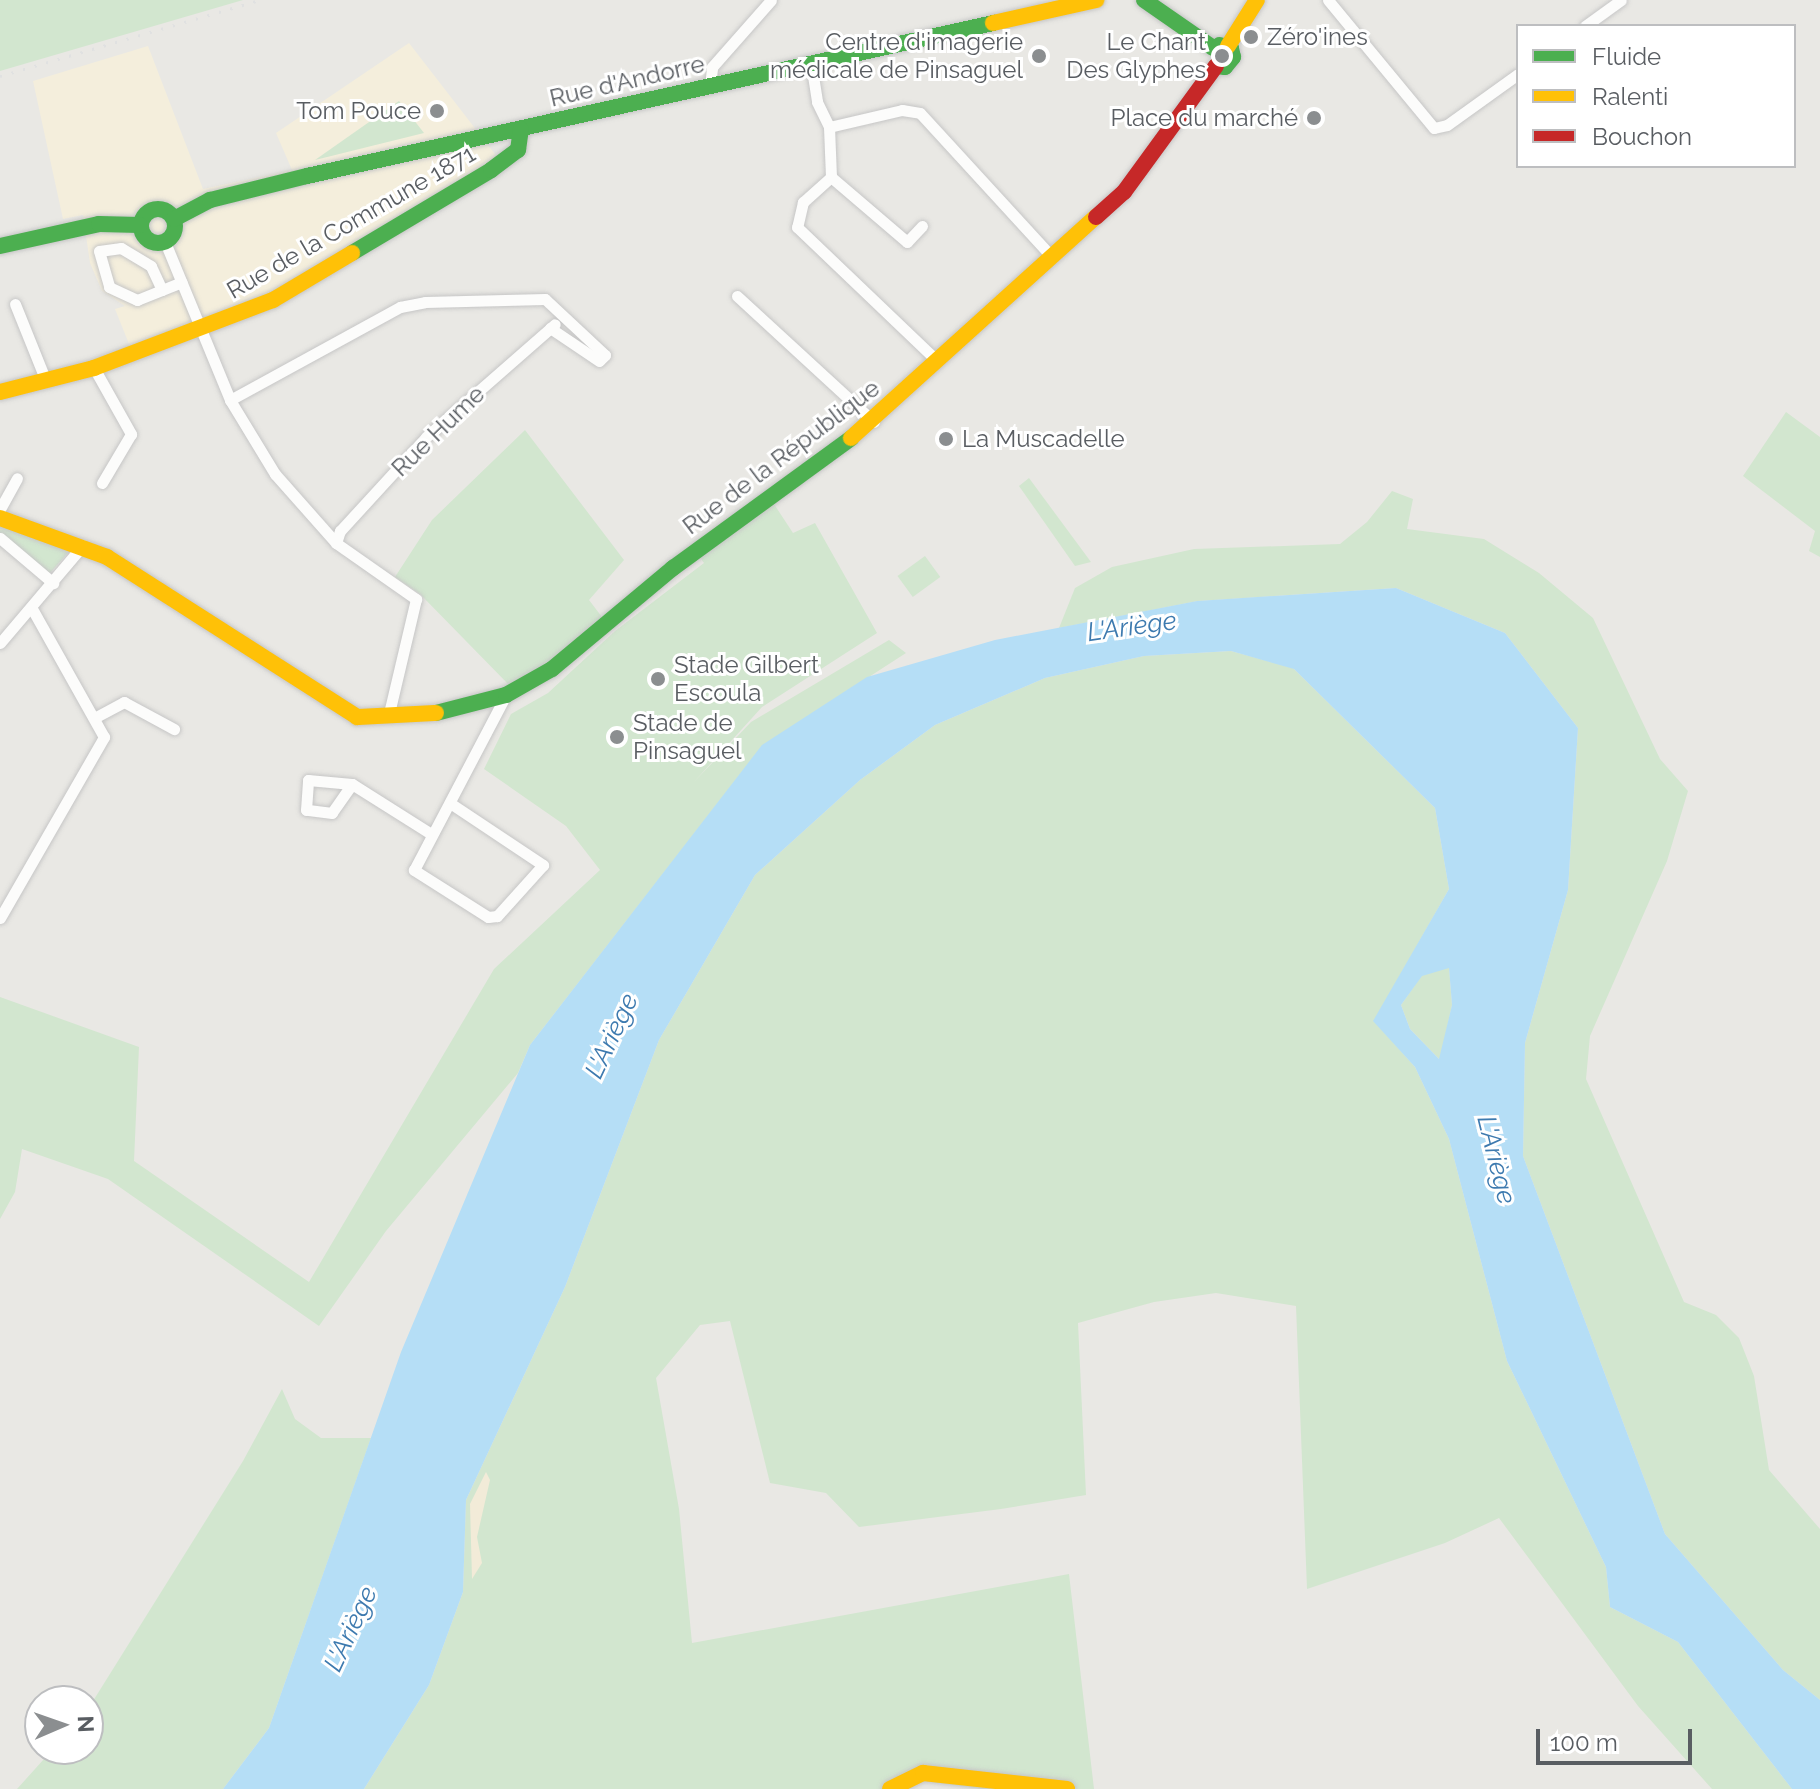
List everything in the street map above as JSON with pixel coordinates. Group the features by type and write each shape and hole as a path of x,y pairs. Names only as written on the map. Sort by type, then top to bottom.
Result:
{"street":[{"path":"710,87 712,67 771,0"},
{"name":"Rue d'Andorre","path":"174,219 228,195 1096,0"},
{"path":"1144,0 1220,47 1257,0"},
{"path":"1328,0 1434,128 1447,125 1516,75"},
{"path":"1588,24 1621,0"},
{"name":"Rue de la République","path":"0,518 83,545 321,698 357,717 388,717 473,705 506,695 552,669 673,568 874,422 1124,192 1216,66 1210,58 1220,47"},
{"path":"811,63 817,102 829,127 831,177 797,212 803,238 937,361"},
{"path":"829,127 902,110 920,113 1051,256"},
{"name":"Rue de la Commune 1871","path":"0,392 94,368 200,331 273,300 485,175 518,150 521,129"},
{"path":"831,177 907,242 922,226"},
{"path":"157,208 174,219 173,235 165,242 148,240 140,225 147,212 157,208"},
{"path":"0,246 99,224 140,225"},
{"path":"165,242 230,400 275,474 336,543 416,599 388,717"},
{"path":"162,290 151,266 121,248 99,251 109,287 137,300 162,290 182,282"},
{"path":"737,296 874,422"},
{"path":"230,400 400,307 545,299 561,319 605,355 599,361 550,328"},
{"path":"15,304 46,381"},
{"name":"Rue Hume","path":"336,543 340,531 426,437 561,319"},
{"path":"94,368 131,434 102,483"},
{"path":"0,509 17,478"},
{"path":"0,538 53,583"},
{"path":"0,643 83,545"},
{"path":"0,918 104,737 96,717 31,607"},
{"path":"450,803 539,859 542,872 497,916 488,917 418,877 415,862 450,803 506,695"},
{"path":"96,717 124,702 174,729"},
{"path":"473,705 484,715 488,731"},
{"path":"352,784 431,834"},
{"path":"890,1789 923,1773 1067,1789"}],"shaded area":[{"path":"409,43 498,158 260,298 131,349 115,309 125,306 102,291 90,263 83,215 63,219 33,81 148,46 203,189 292,170 276,133"}],"green space":[{"path":"0,0 243,0 0,71"},
{"path":"399,101 424,133 315,160"},
{"path":"1786,412 1820,437 1820,557 1809,551 1815,531 1743,476"},
{"path":"525,430 624,560 589,600 602,617 553,662 512,688 420,594 395,577 432,520"},
{"path":"1029,478 1091,562 1075,566 1019,486"},
{"path":"1392,491 1413,499 1407,529 1484,539 1539,573 1593,618 1660,759 1688,791 1667,861 1590,1036 1586,1079 1684,1302 1716,1315 1739,1338 1754,1376 1769,1470 1820,1529 1820,1700 1783,1670 1665,1534 1523,1156 1525,1043 1568,890 1578,728 1505,633 1396,588 1198,601 1059,628 1075,588 1112,567 1194,549 1340,544 1367,522"},
{"path":"772,501 793,533 815,523 877,633 762,707 693,783 751,722 889,640 906,653 762,746 530,1045 518,1073 386,1231 319,1326 108,1179 22,1149 15,1192 0,1219 0,997 139,1047 134,1161 309,1282 494,969 600,870 566,826 484,769 511,714 548,693 615,631 704,563 699,556"},
{"path":"0,525 74,546 49,574 0,534"},
{"path":"925,556 940,577 913,597 897,576"},
{"path":"1231,651 1293,668 1435,808 1449,889 1374,1021 1415,1067 1449,1139 1507,1361 1606,1567 1610,1607 1678,1642 1792,1789 1712,1789 1638,1706 1499,1518 1445,1543 1307,1589 1296,1306 1216,1293 1154,1302 1078,1323 1086,1495 1001,1509 859,1527 826,1493 770,1483 730,1321 700,1325 656,1378 679,1509 692,1643 1069,1574 1094,1789 982,1789 924,1781 907,1789 364,1789 429,1685 463,1592 466,1500 565,1287 659,1040 755,875 860,780 935,725 1045,678 1144,656"},
{"path":"1449,967 1452,1005 1440,1060 1410,1029 1401,1005 1422,975"},
{"path":"282,1389 295,1419 321,1438 371,1438 269,1728 223,1789 17,1789 39,1765 104,1765 103,1685 243,1461"}],"sand":[{"path":"486,1472 490,1480 477,1537 482,1563 472,1579 470,1504"}],"water":[{"name":"L'Ariège","path":"1396,588 1505,633 1578,728 1568,890 1525,1043 1523,1156 1665,1534 1783,1670 1820,1700 1820,1789 1792,1789 1678,1642 1610,1607 1606,1567 1507,1361 1449,1139 1415,1067 1373,1021 1449,889 1435,808 1294,669 1231,651 1144,656 1045,678 935,725 860,780 755,875 659,1040 565,1287 466,1500 463,1592 429,1685 364,1789 223,1789 269,1728 401,1352 530,1045 762,745 867,677 995,640 1197,601","holes":["1449,968 1452,1005 1439,1059 1410,1029 1401,1005 1422,976"]}],"railway":[{"path":"0,76 260,0"}],"traffic: fast":[{"path":"1144,0 1213,48"},
{"path":"174,219 210,200 307,176 993,23"},
{"path":"1216,66 1225,67 1233,57 1231,48 1219,45"},
{"path":"352,253 491,170 518,150 521,129"},
{"path":"158,209 170,214 175,226 170,238 158,243 146,238 141,226 146,214 158,209"},
{"path":"0,246 99,224 140,225"},
{"path":"436,713 506,695 552,669 673,568 851,438"}],"traffic: slow":[{"path":"993,23 1096,0"},
{"path":"1228,46 1257,0"},
{"path":"851,438 1096,217"},
{"path":"0,392 94,368 273,300 352,253"},
{"path":"0,518 107,557 357,717 436,713"},
{"path":"890,1789 923,1773 1067,1789"}],"traffic: jam":[{"path":"1096,217 1124,192 1216,66"}],"place":[{"name":"Zéro'ines","path":"1251,37"},
{"name":"Centre d'imagerie médicale de Pinsaguel","path":"1039,56"},
{"name":"Le Chant Des Glyphes","path":"1222,56"},
{"name":"Tom Pouce","path":"437,111"},
{"name":"Place du marché","path":"1314,118"},
{"name":"La Muscadelle","path":"946,439"},
{"name":"Stade Gilbert Escoula","path":"658,679"},
{"name":"Stade de Pinsaguel","path":"617,737"}]}
